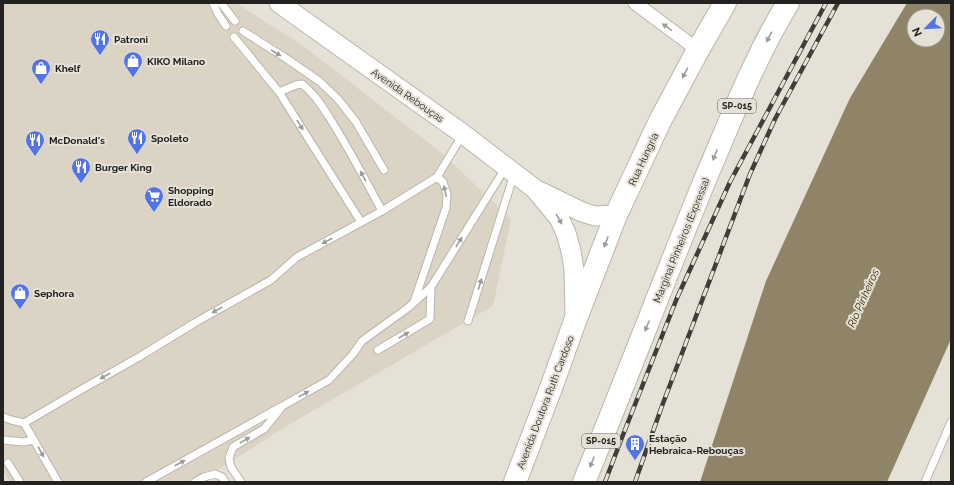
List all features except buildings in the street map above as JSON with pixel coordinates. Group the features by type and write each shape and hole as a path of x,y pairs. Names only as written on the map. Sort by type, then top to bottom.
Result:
{"highway":[{"name":"Rua Hungria","path":"575,321 616,215 660,121 725,3"},
{"name":"Marginal Pinheiros (Expressa)","path":"584,482 724,136 753,69 788,3"},
{"name":"Avenida Doutora Ruth Cardoso","path":"515,482 549,395 575,321"}],"street":[{"path":"635,3 698,50"},
{"name":"Avenida Rebouças","path":"291,6 535,189 582,212 595,216 616,215"},
{"name":"Avenida Rebouças","path":"535,189 559,218 570,245 574,269 575,321"}],"lane":[{"path":"213,3 226,26"},
{"path":"221,3 235,21"},
{"path":"243,32 319,81 338,99 356,122 384,170"},
{"path":"234,37 279,92 361,222"},
{"path":"279,92 302,84 314,95 338,132 382,210"},
{"path":"3,417 24,423 139,357 196,322 271,280 297,257 438,177 463,134"},
{"path":"146,482 329,380 353,354 362,341 414,303 431,287 510,171"},
{"path":"468,321 510,171"},
{"path":"414,303 446,208 447,194 443,182 438,177"},
{"path":"378,350 430,320 431,287"},
{"path":"241,482 231,467 229,458 233,447 264,429 284,406"},
{"path":"925,482 951,422"},
{"path":"24,423 58,482"},
{"path":"3,440 23,442 34,440"},
{"path":"8,462 20,482"},
{"path":"195,482 204,477 215,474 222,477 225,482"}],"shaded area":[{"path":"3,3 236,3 302,45 443,154 511,219 493,306 280,430 232,461 195,482 10,482 3,471"}],"water":[{"name":"Rio Pinheiros","path":"907,3 951,3 951,339 887,482 700,482 766,281 850,98"}],"railway":[{"path":"605,482 677,298 730,182 826,3"},
{"path":"635,482 662,406 750,174 775,119 838,3"}],"place":[{"name":"Patroni","path":"100,56"},
{"name":"KIKO Milano","path":"133,78"},
{"name":"Khelf","path":"41,85"},
{"name":"Spoleto","path":"137,155"},
{"name":"McDonald's","path":"35,157"},
{"name":"Burger King","path":"81,184"},
{"name":"Shopping Eldorado","path":"154,213"},
{"name":"Sephora","path":"20,310"},
{"name":"Estação Hebraica-Rebouças","path":"635,461"}]}
